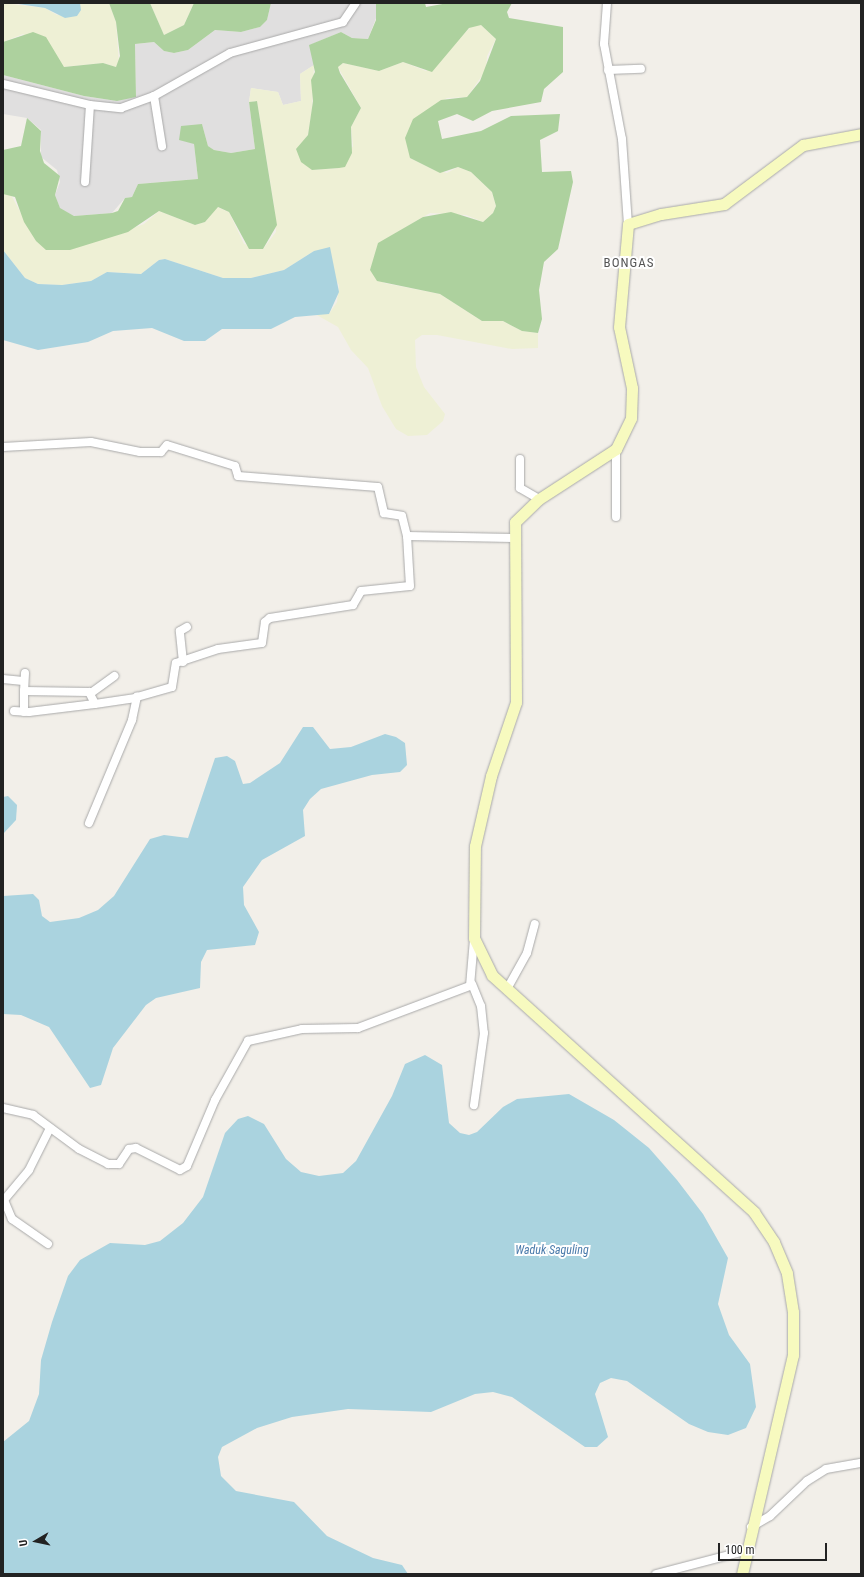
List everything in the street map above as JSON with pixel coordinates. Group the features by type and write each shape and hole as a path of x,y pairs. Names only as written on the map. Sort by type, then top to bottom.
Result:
{"main road":[{"path":"742,1574 748,1550 751,1527 794,1348 787,1273 774,1242 754,1212 492,976 474,938 472,882 478,826 517,697 513,538 517,517 539,499 616,449 626,433 633,409 632,388 618,327 628,224 661,214 724,204 803,145 861,134"}],"street":[{"path":"3,84 90,105 121,108 154,96 230,53 343,22 356,3"},
{"path":"607,3 604,44 624,153 628,224"},
{"path":"608,70 641,69"},
{"path":"154,96 162,146"},
{"path":"85,182 90,105"},
{"path":"3,447 91,442 140,452 160,452 167,445 235,466 238,476 378,487 384,513 402,516 406,536 410,586 361,591 353,605 268,618 262,643 218,649 176,664 172,687 136,698 95,704 24,712 14,710"},
{"path":"616,449 616,517"},
{"path":"520,459 520,488 539,499"},
{"path":"406,536 513,538"},
{"path":"183,662 180,631 187,626"},
{"path":"24,691 91,693 114,676"},
{"path":"3,679 24,677 24,712"},
{"path":"91,693 95,704"},
{"path":"89,823 132,720 136,698"},
{"path":"507,989 527,953 535,924"},
{"path":"474,938 472,984 481,1006 484,1033 474,1105"},
{"path":"3,1108 33,1115 50,1128 108,1164 119,1164 125,1152 133,1148 180,1170 187,1166 215,1100 248,1041 302,1029 358,1028 472,984"},
{"path":"48,1244 12,1219 4,1200 29,1170 50,1128"},
{"path":"751,1527 770,1516 807,1481 826,1469 861,1463"},
{"path":"656,1574 748,1550"}],"shaded area":[{"path":"271,3 376,3 378,13 368,39 352,38 341,32 310,45 314,65 300,74 301,101 283,105 278,92 251,88 249,102 255,149 231,153 214,150 208,146 202,124 194,144 198,179 138,184 132,197 125,198 112,213 74,216 60,209 55,195 60,182 57,170 41,157 41,130 27,118 3,114 3,75 84,96 117,101 136,96 135,44 154,42 164,51 174,53 188,50 215,30 241,32 260,27 267,20"}],"green space":[{"path":"3,3 45,8 57,15 80,10 80,3 109,3 116,22 119,63 116,67 103,63 63,67 23,34 3,42"},
{"path":"109,3 150,3 164,35 184,25 194,3 271,3 267,20 260,27 241,32 215,30 188,50 174,53 164,51 154,42 135,44 136,97 117,101 84,96 3,75 3,42 33,32 46,37 64,67 103,63 116,67 120,56 116,22"},
{"path":"150,3 194,3 184,25 164,35"},
{"path":"376,3 425,3 426,7 448,3 512,3 507,12 509,18 563,27 563,72 544,89 541,102 492,111 473,121 457,114 438,121 442,139 481,131 511,116 560,114 558,131 540,140 542,172 571,171 573,182 558,249 544,262 539,290 542,319 538,333 522,331 503,321 482,321 440,294 377,281 370,270 378,243 423,217 451,212 483,222 493,213 496,206 492,192 471,172 458,167 440,173 410,158 405,138 413,119 441,100 467,97 480,81 496,39 481,25 469,28 432,72 403,62 379,71 343,63 338,67 340,73 361,108 351,127 352,153 345,167 312,170 301,162 296,149 308,135 313,101 311,80 315,72 309,45 341,32 352,38 368,39 376,20"},
{"path":"474,24 481,25 496,39 487,56 486,70 467,97 447,98 431,108 410,158 434,170 447,173 458,167 471,172 492,192 496,206 493,213 483,222 466,215 430,213 379,243 370,270 384,283 440,294 482,321 503,321 522,331 538,333 538,348 512,349 437,335 422,335 415,340 416,367 424,387 445,414 443,421 427,435 408,436 396,429 382,406 368,368 351,350 338,327 315,314 329,314 337,302 339,285 314,251 284,270 251,278 223,278 165,259 159,260 141,274 107,272 91,281 62,285 38,284 25,278 3,250 3,194 10,193 36,241 112,236 144,224 159,211 195,225 205,222 217,207 229,212 244,244 263,249 276,232 274,205 257,101 249,102 251,88 278,92 283,105 301,101 300,74 314,65 312,109 308,135 304,140 312,170 339,168 353,146 351,127 361,108 338,67 343,63 379,71 403,62 426,71"},
{"path":"257,101 277,225 263,249 249,249 229,212 218,207 205,222 195,225 159,211 128,232 70,250 46,250 36,241 24,222 15,197 3,194 3,150 21,146 27,118 41,131 40,151 44,163 60,176 55,195 60,208 74,216 112,213 118,211 125,198 132,197 138,184 198,179 194,144 179,140 181,126 202,124 208,146 214,150 231,153 255,149 249,102"}],"water":[{"path":"12,3 80,3 81,10 77,16 65,18 45,8"},
{"path":"330,247 339,292 329,314 295,317 271,329 222,329 205,341 184,341 152,328 113,331 88,342 38,350 3,340 3,250 25,278 38,284 62,285 91,281 107,272 141,274 159,260 165,259 223,278 251,278 284,270 314,251"},
{"path":"303,727 313,727 330,749 351,747 385,734 396,737 405,743 407,765 400,772 372,775 321,789 310,799 303,810 305,836 262,860 243,887 244,905 259,932 255,945 207,950 201,962 200,988 156,998 146,1005 113,1048 101,1085 90,1088 49,1027 21,1015 3,1014 3,896 33,894 39,900 42,916 50,922 79,918 98,910 114,896 150,839 164,835 188,838 215,758 227,756 235,761 243,784 250,783 280,763"},
{"path":"8,796 17,805 16,820 3,834 3,797"},
{"name":"Waduk Saguling","path":"425,1055 442,1065 449,1123 460,1133 469,1135 477,1132 503,1107 517,1099 569,1094 614,1120 649,1148 677,1180 703,1214 728,1258 718,1304 729,1335 750,1364 756,1407 746,1428 728,1435 708,1432 689,1424 627,1381 611,1378 600,1383 595,1394 608,1437 597,1447 585,1447 512,1397 493,1392 475,1394 431,1412 348,1409 292,1417 257,1428 222,1447 218,1457 221,1476 236,1491 294,1502 327,1536 373,1558 402,1565 408,1574 3,1574 3,1442 29,1421 39,1394 41,1360 52,1322 68,1276 80,1260 110,1243 145,1245 160,1241 183,1223 203,1197 225,1133 238,1119 248,1116 264,1124 286,1159 301,1172 319,1176 343,1173 356,1161 392,1096 405,1064"}],"district":[{"name":"BONGAS","path":"629,263"}]}
